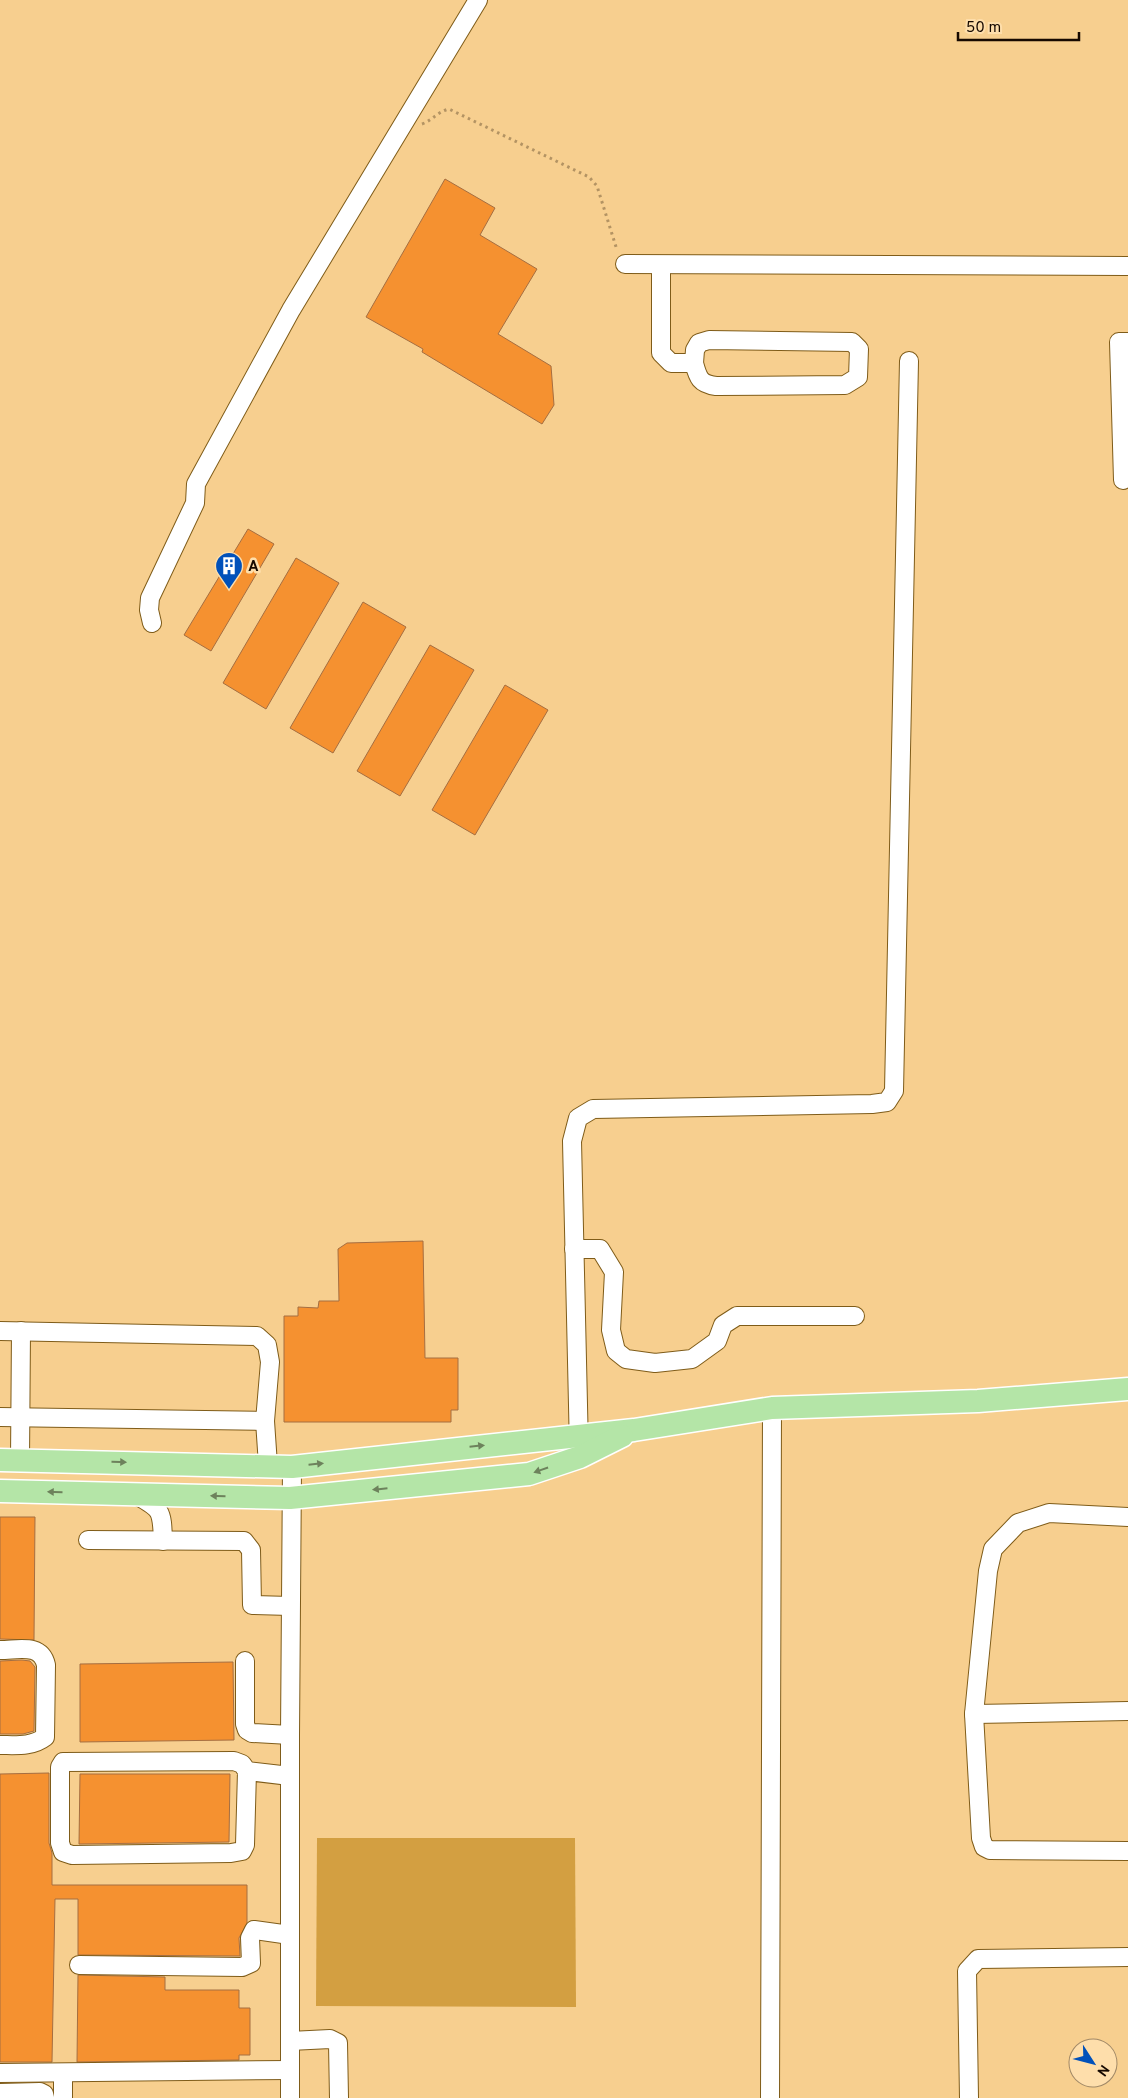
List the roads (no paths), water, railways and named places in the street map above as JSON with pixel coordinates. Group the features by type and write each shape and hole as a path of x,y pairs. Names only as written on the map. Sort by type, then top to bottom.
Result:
{"main road":[{"path":"10,1460 292,1467 578,1446 634,1430 772,1408 978,1401 1128,1389"},
{"path":"0,1490 290,1498 529,1474 578,1446"}],"street":[{"path":"152,623 149,610 150,598 195,503 196,484 291,310 408,119 478,0"},
{"path":"625,264 1128,266"},
{"path":"661,265 661,353 672,363 694,363"},
{"path":"709,340 852,342 859,349 858,377 846,385 705,385 699,380 694,363 695,350 699,343 709,340"},
{"path":"1123,480 1119,342 1128,342"},
{"path":"578,1446 572,1141 578,1118 593,1109 872,1104 888,1102 894,1091 909,361"},
{"path":"574,1249 600,1249 614,1272 611,1330 616,1351 626,1359 655,1362 692,1359 717,1341 723,1325 737,1316 855,1316"},
{"path":"0,1331 258,1336 267,1344 270,1362 265,1421 268,1465"},
{"path":"10,1460 22,1418 21,1331"},
{"path":"770,2098 772,1408"},
{"path":"0,1417 265,1421"},
{"path":"290,2098 290,1498 292,1467"},
{"path":"134,1494 155,1506 162,1514 163,1541"},
{"path":"1128,1517 1049,1513 1018,1522 993,1549 988,1571 974,1714 981,1838 984,1847 990,1850 1128,1851"},
{"path":"88,1540 244,1541 251,1550 252,1606 290,1606"},
{"path":"0,1650 38,1650 44,1656 46,1666 45,1736 32,1744 0,1745"},
{"path":"245,1660 245,1724 247,1730 252,1733 290,1735"},
{"path":"974,1714 1128,1711"},
{"path":"247,1771 246,1845 242,1851 231,1853 72,1855 63,1852 60,1843 60,1767 63,1762 234,1761 242,1764 247,1771 290,1776"},
{"path":"79,1965 242,1967 251,1963 250,1938 254,1930 290,1935"},
{"path":"969,2098 967,1971 972,1964 978,1959 1128,1957"},
{"path":"290,2041 330,2039 338,2043 339,2098"},
{"path":"0,2074 290,2070"},
{"path":"63,2073 63,2098"},
{"path":"0,2093 40,2092 45,2098"}],"place":[{"name":"A","path":"229,590"}]}
